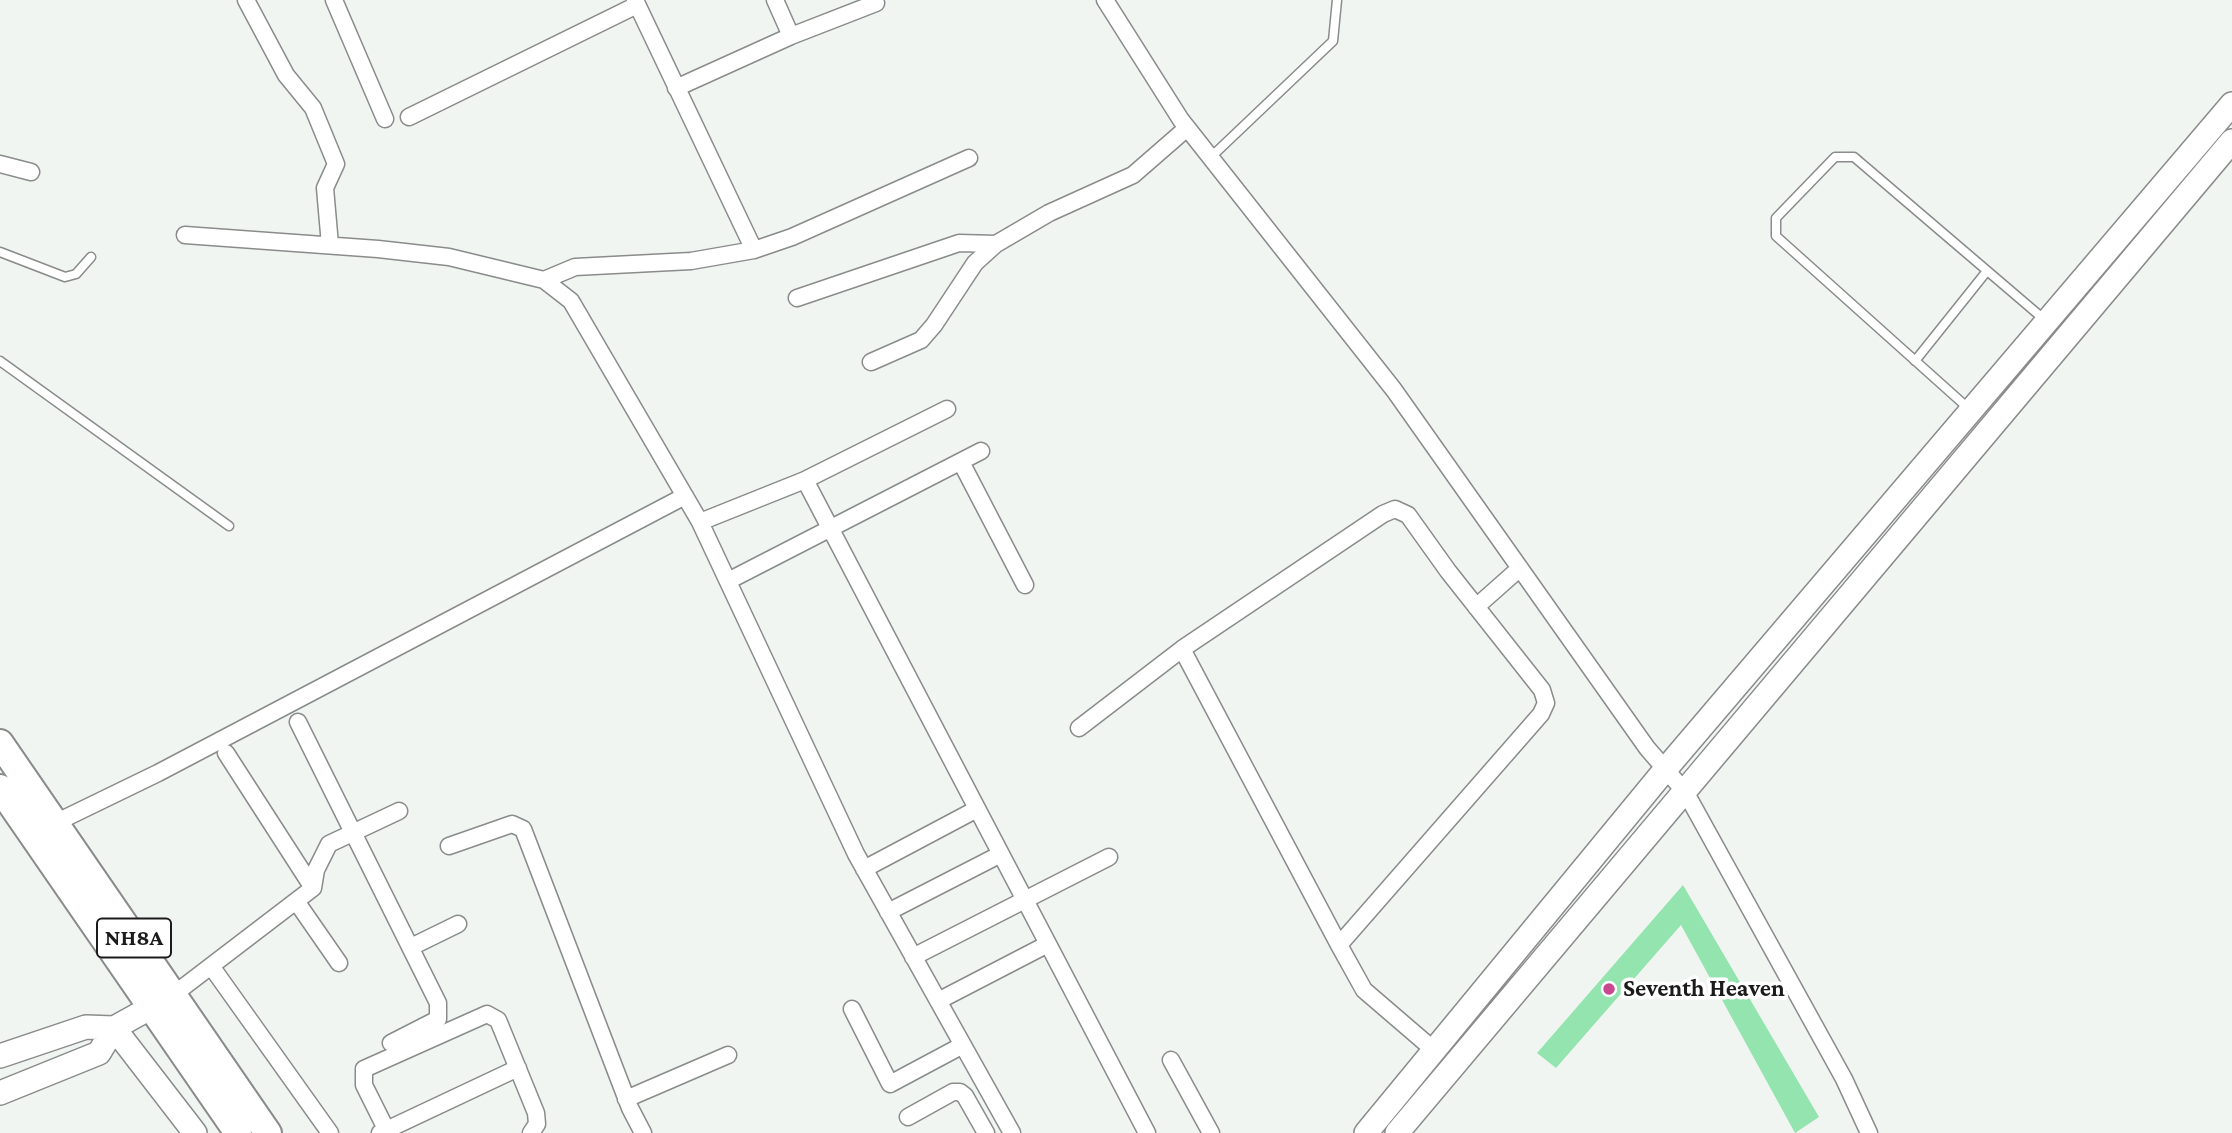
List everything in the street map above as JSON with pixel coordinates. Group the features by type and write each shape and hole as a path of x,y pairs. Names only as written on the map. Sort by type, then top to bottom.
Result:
{"main road":[{"name":"NH8A","path":"0,743 55,823 238,1133"},
{"name":"NH8A","path":"0,788 163,1002 268,1133"}],"street":[{"path":"246,0 286,75 313,108 336,164 326,188 330,245"},
{"path":"334,0 385,119"},
{"path":"775,0 791,36"},
{"path":"1105,0 1187,128 1394,390 1664,771 1686,793 1844,1079 1869,1133"},
{"path":"676,88 791,36 878,1"},
{"path":"410,117 636,2 754,250"},
{"path":"1366,1133 1664,771 1973,412 2232,104"},
{"path":"871,362 920,340 934,325 975,263 996,244 1049,213 1133,175 1187,128"},
{"path":"1396,1133 1686,793 2232,141"},
{"path":"544,280 575,267 691,261 754,250 792,237 970,158"},
{"path":"0,164 31,172"},
{"path":"185,235 449,257 544,280 571,301 700,522 864,869 1012,1133"},
{"path":"797,298 958,243 996,244"},
{"path":"700,522 805,480 947,409"},
{"path":"728,581 981,451"},
{"path":"961,462 1025,585"},
{"path":"805,480 1147,1133"},
{"path":"55,823 386,655 685,496"},
{"path":"1079,728 1182,649 1383,514 1395,509 1408,515 1542,690 1546,703 1541,714 1339,945"},
{"path":"1476,607 1520,568"},
{"path":"1182,649 1364,990 1435,1051"},
{"path":"298,722 411,947 440,1012 438,1019 391,1043"},
{"path":"226,753 313,888"},
{"path":"864,869 977,809"},
{"path":"0,1056 86,1027 114,1028 163,1002 313,888 316,870 329,844 354,835 399,811"},
{"path":"449,846 512,824 523,829 626,1099 643,1133"},
{"path":"888,912 1001,854"},
{"path":"913,957 1024,898 1109,857"},
{"path":"296,901 339,963"},
{"path":"411,947 458,923"},
{"path":"938,1001 1048,944"},
{"path":"211,966 330,1133"},
{"path":"852,1009 890,1084 962,1045"},
{"path":"518,1068 385,1131 361,1073 367,1066 392,1054 487,1014 498,1020 518,1068 536,1113 537,1124 531,1133"},
{"path":"0,1093 99,1053 114,1028"},
{"path":"114,1028 195,1133"},
{"path":"626,1099 728,1055"},
{"path":"1171,1060 1211,1133"},
{"path":"908,1117 953,1092 960,1092 986,1133"}],"lane":[{"path":"1210,158 1333,41 1337,0"},
{"path":"1973,412 1776,236 1776,218 1835,157 1854,157 2048,323"},
{"path":"0,252 65,277 76,274 91,257"},
{"path":"1915,361 1987,271"},
{"path":"0,361 229,526"}],"building":[{"name":"Seventh Heaven","path":"1683,885 1819,1117 1795,1133 1681,925 1556,1068 1537,1053"}],"place":[{"name":"Seventh Heaven","path":"1609,989"}]}
